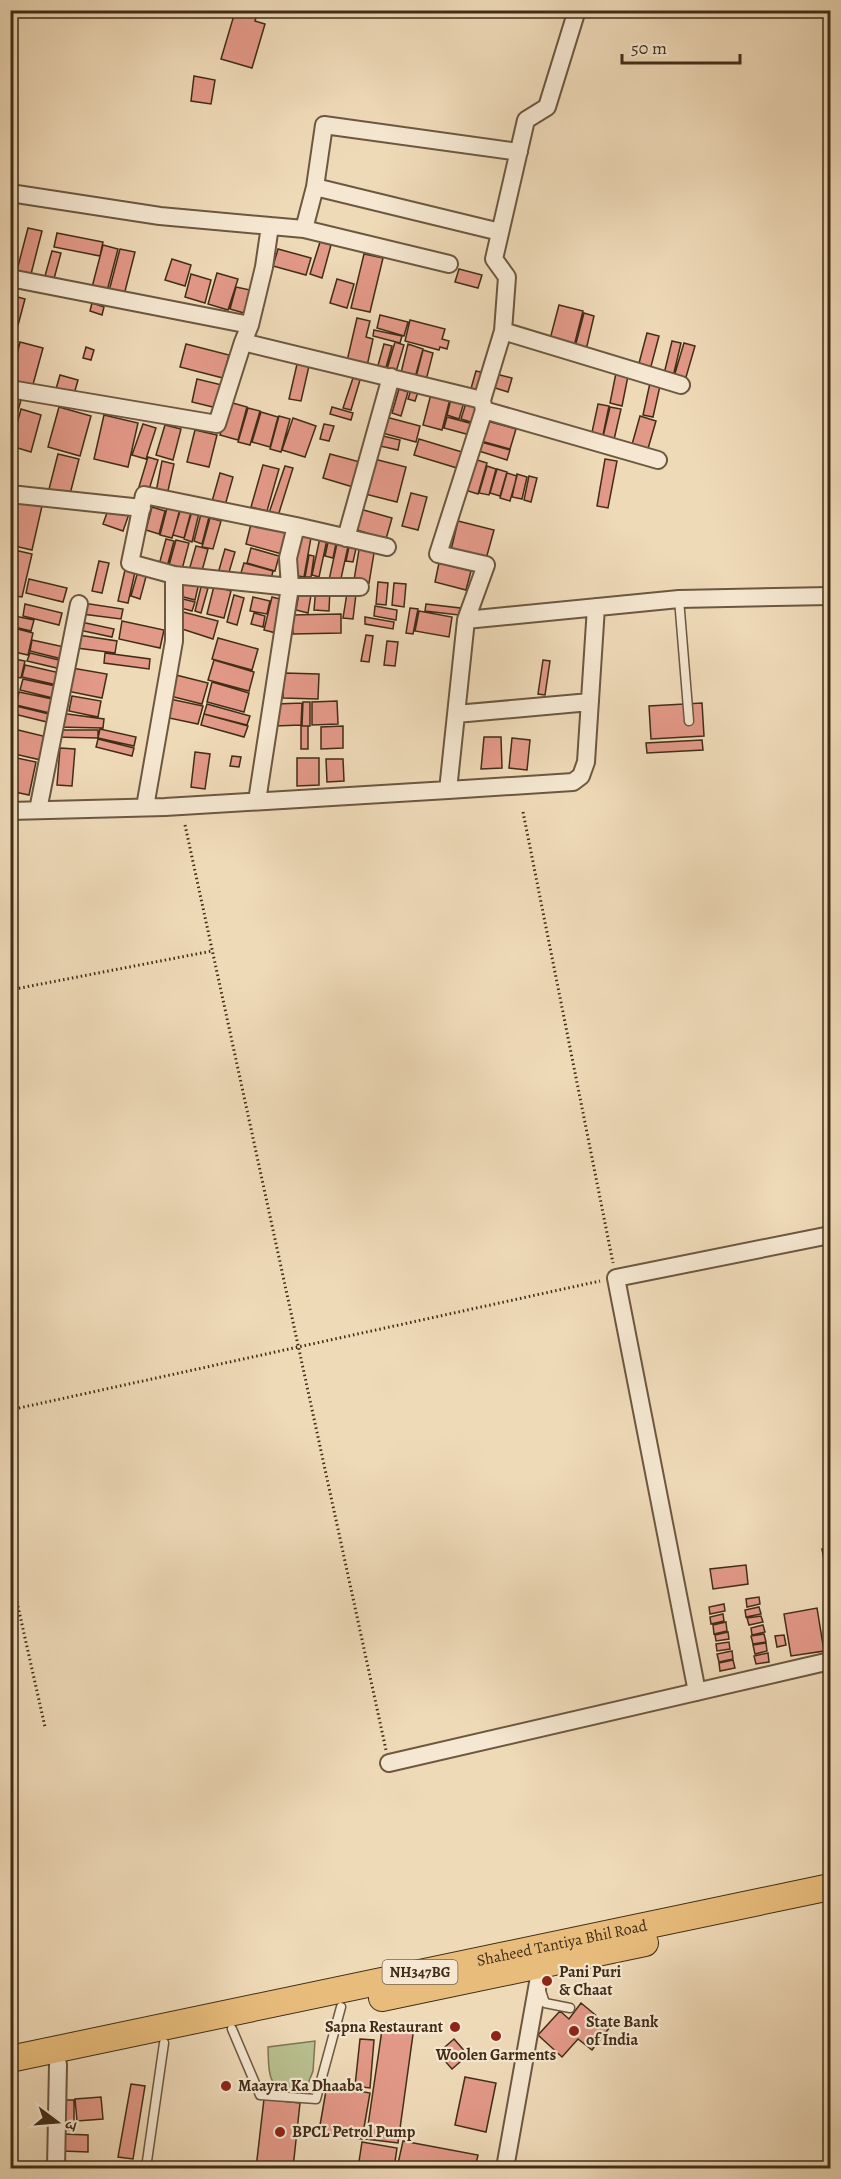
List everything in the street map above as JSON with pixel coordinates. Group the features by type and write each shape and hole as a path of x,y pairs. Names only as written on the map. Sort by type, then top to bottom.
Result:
{"main road":[{"name":"Shaheed Tantiya Bhil Road","path":"10,2060 831,1887"},
{"name":"Shaheed Tantiya Bhil Road","path":"11,2075 341,2007 540,1975 831,1903"}],"street":[{"path":"448,790 466,620 486,565 438,554 503,332 507,277 494,259 526,120 547,107 577,10"},
{"path":"304,229 315,187 324,125 519,152"},
{"path":"315,187 500,232"},
{"path":"10,193 160,216 304,229 449,264"},
{"path":"10,389 217,424 250,325 264,267 270,226"},
{"path":"10,278 250,325"},
{"path":"503,332 681,385"},
{"path":"243,342 392,377 658,460"},
{"path":"346,538 392,377"},
{"path":"10,494 142,508"},
{"path":"360,587 290,587 174,575 130,563 144,495 387,547"},
{"path":"257,801 290,587 288,558 296,526"},
{"path":"145,807 174,641 174,575"},
{"path":"466,620 679,599 831,596"},
{"path":"38,810 80,604"},
{"path":"10,811 145,807 573,782 581,776 586,762 596,607"},
{"path":"456,714 590,702"},
{"path":"698,1692 616,1278 831,1235"},
{"path":"389,1763 831,1661"},
{"path":"505,2169 540,1975"},
{"path":"56,2169 58,2064"}],"lane":[{"path":"679,599 689,721"},
{"path":"540,1975 545,2003 570,2008"},
{"path":"232,2029 260,2095 315,2099 341,2007"},
{"path":"146,2169 164,2043"}],"path":[{"path":"10,1410 616,1278 523,812"},
{"path":"184,825 389,1763"},
{"path":"10,990 212,951"},
{"path":"10,1571 45,1726"},
{"path":"10,2107 11,2075"}],"green space":[{"path":"315,2041 313,2071 306,2089 293,2095 273,2083 269,2071 268,2047"}],"building":[{"path":"246,10 258,10 255,21 265,24 252,68 221,59 234,15 244,17"},
{"path":"194,76 215,80 211,104 191,101"},
{"path":"28,228 42,231 30,278 16,274"},
{"path":"57,233 103,242 100,256 54,247"},
{"path":"320,242 331,245 322,278 310,274"},
{"path":"103,245 118,249 106,295 91,291"},
{"path":"120,249 135,252 123,299 108,295"},
{"path":"278,249 311,258 306,275 273,266"},
{"path":"52,251 61,253 52,286 43,283"},
{"path":"364,254 383,258 370,312 351,308"},
{"path":"172,259 191,265 185,286 165,280"},
{"path":"459,269 482,275 478,288 455,282"},
{"path":"217,273 238,279 228,310 208,304"},
{"path":"191,274 211,280 205,303 185,297"},
{"path":"337,279 354,284 347,308 330,303"},
{"path":"236,287 250,290 244,313 230,309"},
{"path":"10,295 25,299 14,340 10,339"},
{"path":"92,303 104,307 102,315 90,311"},
{"path":"559,305 583,311 574,346 550,339"},
{"path":"584,313 594,316 586,350 575,347"},
{"path":"380,315 408,322 404,336 377,328"},
{"path":"357,318 370,321 366,337 373,339 367,366 347,361"},
{"path":"410,320 445,329 442,339 449,341 447,349 440,347 439,350 405,341"},
{"path":"374,330 402,336 400,343 373,336"},
{"path":"647,333 659,336 650,370 638,367"},
{"path":"672,341 681,343 672,381 663,378"},
{"path":"10,342 19,345 10,372"},
{"path":"20,342 43,348 32,388 10,383"},
{"path":"395,342 404,345 396,372 387,369"},
{"path":"684,343 695,346 684,384 673,380"},
{"path":"186,344 229,355 223,378 180,367"},
{"path":"384,344 392,346 385,371 377,369"},
{"path":"408,344 423,349 414,381 400,377"},
{"path":"86,347 94,350 91,360 83,358"},
{"path":"423,350 433,353 425,384 415,381"},
{"path":"297,364 309,366 301,401 289,399"},
{"path":"476,371 485,373 480,395 470,392"},
{"path":"616,373 628,376 622,406 610,403"},
{"path":"496,374 512,378 508,392 492,387"},
{"path":"60,375 78,380 74,394 56,389"},
{"path":"353,378 360,380 351,410 343,408"},
{"path":"197,379 222,385 217,408 192,402"},
{"path":"650,383 660,386 653,417 643,415"},
{"path":"399,389 408,392 401,416 392,413"},
{"path":"411,390 418,392 415,401 408,399"},
{"path":"431,394 450,399 442,430 423,425"},
{"path":"10,397 21,400 10,439"},
{"path":"451,399 464,402 459,419 447,415"},
{"path":"229,402 247,407 238,440 220,435"},
{"path":"466,403 479,407 474,423 461,419"},
{"path":"598,404 609,406 602,440 591,437"},
{"path":"59,407 91,416 80,456 48,447"},
{"path":"332,407 353,413 351,420 330,414"},
{"path":"610,407 621,409 613,444 602,441"},
{"path":"248,408 260,411 250,445 238,442"},
{"path":"21,409 41,415 31,452 11,446"},
{"path":"261,412 278,417 270,447 252,442"},
{"path":"104,415 138,423 128,467 94,459"},
{"path":"279,416 290,419 281,452 270,449"},
{"path":"640,416 656,421 647,452 631,448"},
{"path":"386,417 420,426 416,442 382,433"},
{"path":"447,417 473,424 470,435 444,428"},
{"path":"293,418 316,426 305,457 282,450"},
{"path":"487,421 516,429 510,449 481,441"},
{"path":"143,424 156,428 146,459 132,455"},
{"path":"324,424 334,426 329,441 320,439"},
{"path":"165,425 181,429 173,460 156,455"},
{"path":"195,430 217,435 209,467 187,462"},
{"path":"383,436 400,440 398,450 380,446"},
{"path":"419,439 462,452 457,468 414,455"},
{"path":"481,442 510,450 507,460 479,451"},
{"path":"58,454 79,459 69,498 48,493"},
{"path":"330,454 360,462 353,487 323,478"},
{"path":"148,457 158,460 148,493 138,490"},
{"path":"374,459 406,467 397,502 365,494"},
{"path":"474,459 487,463 478,494 465,490"},
{"path":"605,459 617,461 608,508 597,506"},
{"path":"162,461 174,464 167,495 156,492"},
{"path":"263,465 279,469 267,511 251,507"},
{"path":"285,466 293,468 278,516 269,513"},
{"path":"487,466 496,469 489,495 479,493"},
{"path":"497,469 507,472 500,496 490,493"},
{"path":"220,473 233,477 224,509 211,505"},
{"path":"507,473 517,476 510,501 500,498"},
{"path":"517,474 527,477 522,499 512,497"},
{"path":"529,476 537,478 531,502 524,500"},
{"path":"411,493 427,497 418,530 402,526"},
{"path":"10,499 42,506 32,550 10,545"},
{"path":"109,507 129,514 123,531 103,524"},
{"path":"152,507 165,511 159,534 146,530"},
{"path":"167,508 180,511 172,538 160,535"},
{"path":"180,509 191,512 184,538 173,535"},
{"path":"360,509 392,518 386,539 354,529"},
{"path":"192,511 199,513 192,542 184,539"},
{"path":"201,514 209,517 202,544 194,541"},
{"path":"210,518 221,521 213,549 202,547"},
{"path":"252,520 289,530 282,554 246,544"},
{"path":"458,521 494,530 486,559 451,550"},
{"path":"301,530 312,532 304,577 293,575"},
{"path":"321,533 328,535 319,577 312,575"},
{"path":"329,538 337,539 333,558 325,556"},
{"path":"166,539 174,541 167,567 159,565"},
{"path":"338,539 349,542 340,583 329,580"},
{"path":"176,540 189,543 181,573 168,569"},
{"path":"350,542 357,544 353,562 346,561"},
{"path":"360,544 375,547 369,583 354,580"},
{"path":"196,546 208,549 200,578 188,574"},
{"path":"251,548 279,556 275,571 247,563"},
{"path":"10,549 32,554 22,597 10,595"},
{"path":"225,549 235,552 227,579 217,577"},
{"path":"309,555 314,556 311,577 305,577"},
{"path":"99,561 109,563 102,593 92,591"},
{"path":"244,563 273,571 270,584 240,576"},
{"path":"439,563 471,571 466,590 435,582"},
{"path":"125,570 135,572 128,603 118,601"},
{"path":"138,571 147,573 140,599 131,596"},
{"path":"181,578 199,583 195,600 176,595"},
{"path":"29,579 67,588 63,602 26,593"},
{"path":"378,582 388,583 386,605 376,604"},
{"path":"394,583 406,584 404,607 392,605"},
{"path":"214,586 231,591 224,618 207,614"},
{"path":"201,587 208,588 201,613 195,611"},
{"path":"316,587 330,588 329,611 314,610"},
{"path":"299,593 311,595 308,613 296,610"},
{"path":"347,593 356,594 353,619 343,618"},
{"path":"234,595 244,598 237,625 227,622"},
{"path":"253,597 270,601 267,614 250,611"},
{"path":"272,597 284,600 276,633 264,630"},
{"path":"179,598 195,602 192,611 177,607"},
{"path":"83,603 123,609 121,619 82,614"},
{"path":"25,604 62,613 59,625 23,616"},
{"path":"426,604 460,608 459,615 425,611"},
{"path":"375,606 397,610 396,620 374,616"},
{"path":"410,608 418,609 413,634 406,633"},
{"path":"419,611 452,617 449,637 415,631"},
{"path":"183,612 218,621 213,639 179,628"},
{"path":"254,613 265,616 263,627 251,624"},
{"path":"341,614 341,633 293,634 292,615"},
{"path":"10,615 34,620 31,631 10,626"},
{"path":"365,617 394,622 393,629 365,624"},
{"path":"122,621 164,630 160,648 119,639"},
{"path":"81,622 114,629 112,637 79,630"},
{"path":"10,627 33,633 28,655 10,651"},
{"path":"78,635 117,641 115,653 77,648"},
{"path":"366,635 373,636 369,662 361,661"},
{"path":"218,638 258,649 252,670 212,659"},
{"path":"32,640 69,648 66,660 30,651"},
{"path":"387,641 398,642 395,666 384,665"},
{"path":"30,653 63,661 61,669 27,661"},
{"path":"105,653 150,659 149,669 104,663"},
{"path":"10,658 25,661 21,678 10,676"},
{"path":"214,660 254,672 249,691 208,680"},
{"path":"543,660 550,661 545,695 538,694"},
{"path":"25,665 60,673 57,685 22,677"},
{"path":"66,667 107,674 102,698 62,690"},
{"path":"284,673 319,674 318,699 283,698"},
{"path":"176,675 208,683 202,704 170,696"},
{"path":"23,679 60,687 57,699 20,690"},
{"path":"212,682 249,693 244,712 207,702"},
{"path":"19,692 57,700 54,714 16,705"},
{"path":"72,696 101,701 98,717 69,711"},
{"path":"170,699 203,706 198,724 169,718"},
{"path":"337,701 338,724 312,725 312,702"},
{"path":"303,702 310,702 310,726 302,726"},
{"path":"302,703 301,725 275,726 276,704"},
{"path":"702,703 704,736 651,739 649,706"},
{"path":"207,704 250,716 247,725 204,714"},
{"path":"16,706 53,715 51,723 14,714"},
{"path":"60,713 104,719 103,728 57,727"},
{"path":"204,714 248,726 244,737 201,725"},
{"path":"301,726 308,726 308,749 301,749"},
{"path":"343,726 343,748 321,749 321,727"},
{"path":"14,729 47,737 41,760 10,753"},
{"path":"100,729 136,737 134,746 98,738"},
{"path":"56,730 98,730 98,738 55,737"},
{"path":"484,737 501,737 502,768 481,769"},
{"path":"512,738 530,740 527,770 509,768"},
{"path":"98,739 134,748 132,756 96,747"},
{"path":"702,740 703,750 647,753 646,743"},
{"path":"60,748 75,749 72,786 57,785"},
{"path":"195,752 210,754 205,789 191,787"},
{"path":"232,756 241,757 239,767 230,766"},
{"path":"12,757 36,762 29,795 10,791"},
{"path":"297,758 319,758 319,785 297,786"},
{"path":"326,759 343,759 344,781 327,782"},
{"path":"830,1547 830,1569 826,1570 822,1549"},
{"path":"746,1565 748,1584 713,1589 710,1569"},
{"path":"759,1597 760,1604 747,1607 746,1599"},
{"path":"724,1604 725,1611 710,1614 709,1607"},
{"path":"759,1607 761,1614 746,1617 745,1610"},
{"path":"817,1608 824,1651 791,1656 784,1614"},
{"path":"723,1614 724,1621 711,1624 710,1617"},
{"path":"761,1616 763,1622 749,1625 747,1618"},
{"path":"726,1622 727,1631 714,1634 713,1625"},
{"path":"763,1625 765,1632 752,1635 751,1628"},
{"path":"728,1632 729,1639 716,1641 715,1635"},
{"path":"764,1634 766,1642 753,1644 751,1636"},
{"path":"784,1635 786,1645 777,1647 775,1636"},
{"path":"729,1642 730,1649 717,1651 716,1644"},
{"path":"766,1643 767,1651 755,1654 753,1645"},
{"path":"732,1651 733,1659 719,1662 717,1654"},
{"path":"768,1653 769,1662 756,1664 754,1656"},
{"path":"733,1660 735,1668 720,1671 719,1663"},
{"name":"State Bank of India","path":"581,2003 610,2027 592,2050 578,2039 562,2057 538,2035 560,2011 569,2019"},
{"path":"383,2023 414,2027 398,2143 366,2139"},
{"path":"360,2039 374,2040 370,2088 355,2086"},
{"path":"454,2039 468,2055 452,2069 438,2053"},
{"path":"465,2077 496,2083 486,2132 455,2125"},
{"path":"131,2084 145,2086 133,2159 118,2157"},
{"path":"327,2085 370,2093 362,2139 319,2131"},
{"path":"101,2097 103,2119 77,2121 75,2099"},
{"path":"264,2099 300,2103 293,2168 256,2168"},
{"path":"59,2100 74,2100 74,2130 59,2130"},
{"path":"63,2134 88,2135 88,2152 62,2151"},
{"path":"403,2141 478,2155 475,2168 397,2168"},
{"path":"362,2142 397,2148 394,2168 358,2168"}],"place":[{"name":"Pani Puri & Chaat","path":"547,1981"},
{"name":"Sapna Restaurant","path":"455,2027"},
{"name":"State Bank of India","path":"574,2031"},
{"name":"Woolen Garments","path":"496,2036"},
{"name":"Maayra Ka Dhaaba","path":"226,2086"},
{"name":"BPCL Petrol Pump","path":"280,2132"}]}
